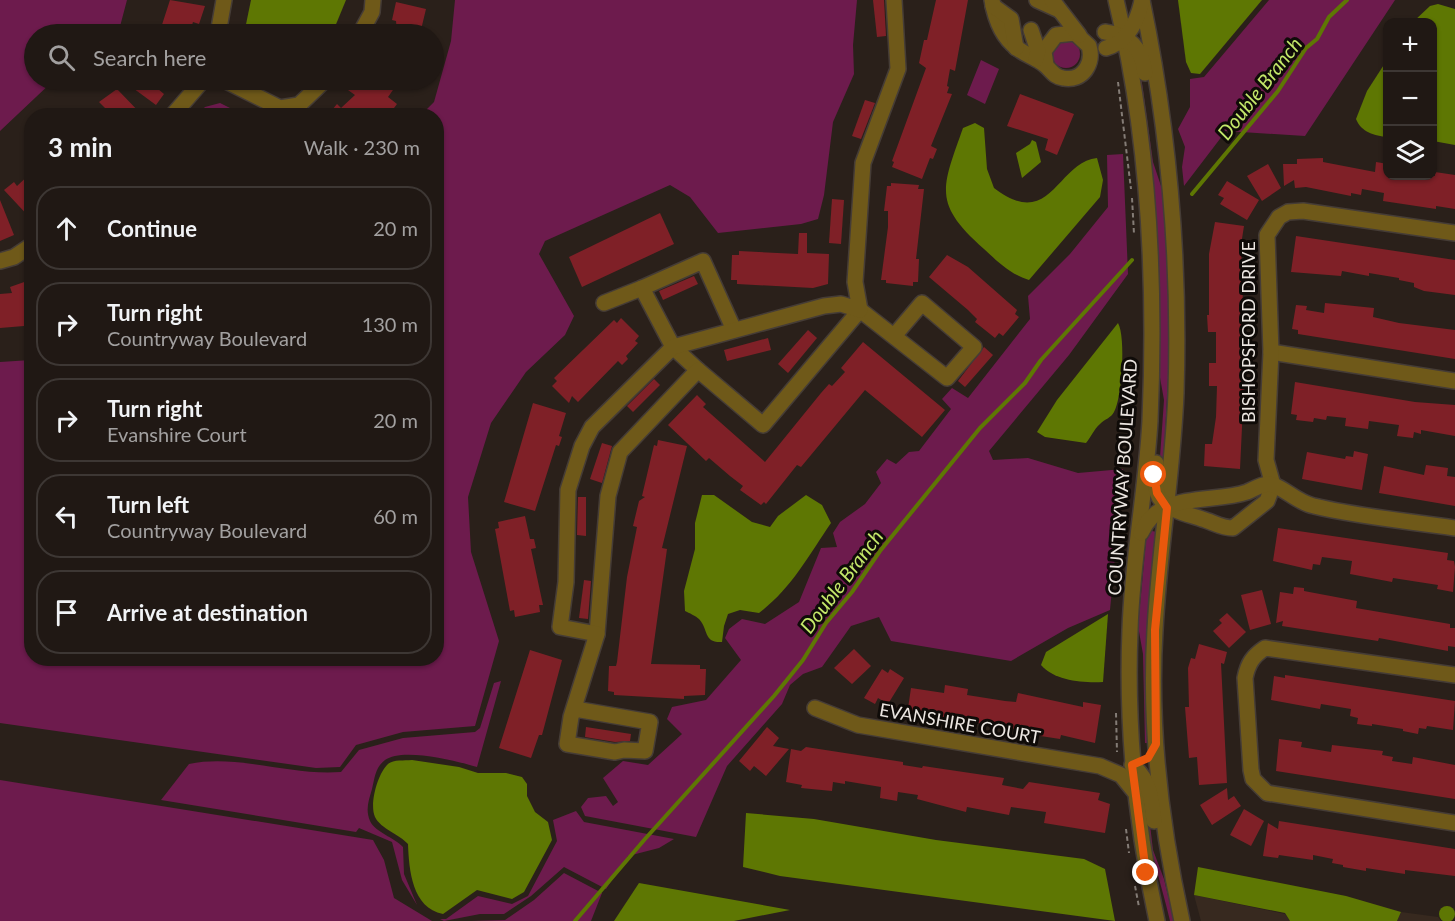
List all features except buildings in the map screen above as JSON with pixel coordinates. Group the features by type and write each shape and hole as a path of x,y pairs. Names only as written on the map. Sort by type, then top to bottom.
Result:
{"street":[{"path":"220,24 224,0"},
{"path":"365,24 372,12 374,0"},
{"path":"860,310 855,282 863,163 898,69 894,0"},
{"path":"1037,0 1064,13"},
{"path":"1052,0 1081,36 1098,50 1118,51 1129,63"},
{"path":"1030,30 1050,71 1063,78 1077,77 1088,66 1098,50 1125,38 1137,17 1142,0"},
{"path":"1142,0 1156,76 1170,186 1176,314 1176,395 1155,630 1156,744 1174,884 1182,921"},
{"path":"993,3 1003,33 1016,48 1042,55"},
{"path":"1105,32 1113,22 1117,4"},
{"name":"COUNTRYWAY BOULEVARD","path":"1117,4 1129,63 1147,222 1152,362 1149,433 1130,628 1131,735 1132,765 1142,847 1157,921"},
{"path":"1042,55 1062,32 1081,36 1105,32 1125,38 1139,49 1143,56 1156,155 1170,186"},
{"path":"179,108 194,90"},
{"path":"244,90 280,108 299,105 315,90"},
{"name":"BISHOPSFORD DRIVE","path":"1273,485 1266,460 1271,352 1267,236 1279,218 1288,212 1303,211 1455,233"},
{"path":"0,261 14,257 24,250"},
{"path":"604,303 703,261 734,330"},
{"path":"642,288 673,347 763,425 860,310"},
{"path":"597,634 560,627 566,582 568,490 582,446 592,427 673,347 824,306 841,304 860,310 947,378 974,347 922,303 894,336"},
{"path":"1271,352 1455,381"},
{"path":"1152,362 1159,402 1155,485 1167,508 1233,528 1267,501 1273,485"},
{"path":"575,709 650,722 645,751 615,752 567,744 575,709 597,634 608,496 620,452 698,370"},
{"path":"1170,473 1175,489 1186,500"},
{"path":"1139,538 1153,515 1186,500 1246,492 1257,486 1273,485 1288,496 1312,506 1455,528"},
{"path":"1163,545 1171,526 1188,516"},
{"path":"1455,675 1265,648 1255,654 1247,667 1245,678 1251,770 1253,779 1267,793 1455,823"},
{"name":"EVANSHIRE COURT","path":"815,708 858,725 1102,766 1132,765"},
{"path":"1102,766 1123,757 1131,735"},
{"path":"1156,744 1148,758 1132,765 1149,789 1160,856 1174,884"},
{"name":"EVANSHIRE COURT","path":"1102,766 1121,775 1135,794"},
{"path":"1142,847 1167,921"}],"path":[{"path":"1116,74 1134,235"},
{"path":"1123,80 1125,92"},
{"path":"1137,194 1138,205"},
{"path":"1116,710 1118,752"}],"shaded area":[{"path":"0,0 127,0 121,24 24,24 24,90 43,90 0,131"},
{"path":"251,0 346,0 336,24 246,24"},
{"path":"455,0 857,0 853,45 854,74 833,122 824,195 818,219 801,224 718,233 690,197 670,185 545,241 539,254 574,316 565,335 526,372 491,423 468,497 471,552 499,641 475,726 403,732 356,745 340,767 316,768 0,723 0,362 24,360 24,666 444,666 444,108 428,108 434,102 437,90 444,90 444,66 451,41"},
{"path":"1178,0 1262,0 1200,74 1191,73 1186,62"},
{"path":"1269,0 1395,0 1305,136 1226,131 1184,186 1182,167 1185,147 1178,129 1190,107 1190,79 1204,77"},
{"path":"1438,4 1455,9 1455,145 1437,142 1437,18 1417,18 1430,6"},
{"path":"1066,40 1076,44 1080,54 1076,64 1066,68 1056,64 1052,54 1056,44"},
{"path":"981,60 999,69 985,104 967,95"},
{"path":"1383,66 1383,137 1361,127 1356,119 1367,91"},
{"path":"1137,69 1140,69 1153,162 1162,189 1168,271 1169,360 1163,472 1159,471 1164,400 1159,372 1159,316"},
{"path":"220,103 230,108 204,108"},
{"path":"975,123 984,128 987,169 994,188 1013,200 1029,202 1041,199 1083,162 1097,158 1103,180 1100,197 1029,280 1010,271 989,254 967,233 949,206 946,194 950,166 963,128"},
{"path":"1032,140 1036,142 1041,162 1022,178 1016,153 1030,144"},
{"path":"1123,154 1128,274 1069,355 989,451 993,460 1028,458 1078,473 1123,469 1110,610 1068,628 1011,661 891,641 879,617 851,626 822,667 803,674 790,685 782,704 727,766 696,837 585,816 581,807 588,798 606,796 613,806 618,802 603,778 623,761 648,765 682,734 667,719 672,707 706,700 741,660 725,638 729,629 742,619 765,624 799,602 821,548 837,547 833,533 840,522 865,504 881,483 876,472 887,459 896,464 909,452 919,451 951,409 942,399 952,388 968,398 1030,319 1028,296 1070,254 1108,207 1107,155"},
{"path":"1118,323 1122,341 1122,368 1119,395 1113,414 1098,426 1086,443 1045,437 1037,432 1057,400"},
{"path":"702,495 714,495 752,522 770,527 778,516 806,495 822,505 831,523 799,571 770,604 759,613 740,610 728,614 722,642 709,638 699,619 685,611 684,591 695,549 695,523"},
{"path":"1147,530 1157,532 1147,645 1148,743 1145,743 1143,654 1138,626"},
{"path":"1108,614 1103,682 1061,678 1041,665 1046,652"},
{"path":"501,681 477,767 430,756 404,755 393,756 385,760 376,773 368,805 370,821 376,829 403,847 404,874 417,905 402,880 392,842 359,828 356,832 161,800 189,764 246,763 303,771 341,772 359,750 403,738 475,732 480,728 494,683"},
{"path":"412,760 459,767 478,773 506,773 522,777 527,784 527,796 535,812 548,822 552,840 524,892 512,899 477,890 443,914 425,904 414,887 408,844 381,825 373,811 376,789 384,768 393,761"},
{"path":"0,780 373,840 384,860 394,898 432,921 0,921"},
{"path":"1147,800 1153,850 1164,879 1174,921 1170,921 1151,846"},
{"path":"576,811 584,822 674,839 659,848 628,856 606,889 564,867 531,896 504,914 480,914 444,921 440,919 446,919 478,896 512,904 528,896 557,841 553,820"},
{"path":"746,813 814,819 936,840 1084,859 1105,869 1115,921 780,876 743,867"},
{"path":"1198,867 1346,896 1401,912 1397,921 1290,921 1285,913 1194,895"},
{"path":"564,873 602,893 591,921 471,921 505,920 534,900"},
{"path":"639,883 790,910 734,921 614,921"},
{"path":"1194,895 1285,914 1290,921 1201,921"},
{"path":"1444,906 1450,906 1455,914 1453,920 1444,922 1439,917 1439,911"},
{"path":"1401,912 1438,917 1441,921 1397,921"}],"waterway":[{"name":"Double Branch","path":"1192,194 1278,91 1306,48 1317,39 1329,17 1347,0"},
{"name":"Double Branch","path":"575,921 645,839 774,696 803,660 826,623 852,592 880,551 980,428 1025,383 1041,360 1132,260"}],"route":[{"path":"1146,873 1132,765 1139,764 1148,758 1156,744 1155,630 1167,508 1157,493 1154,475"}]}
